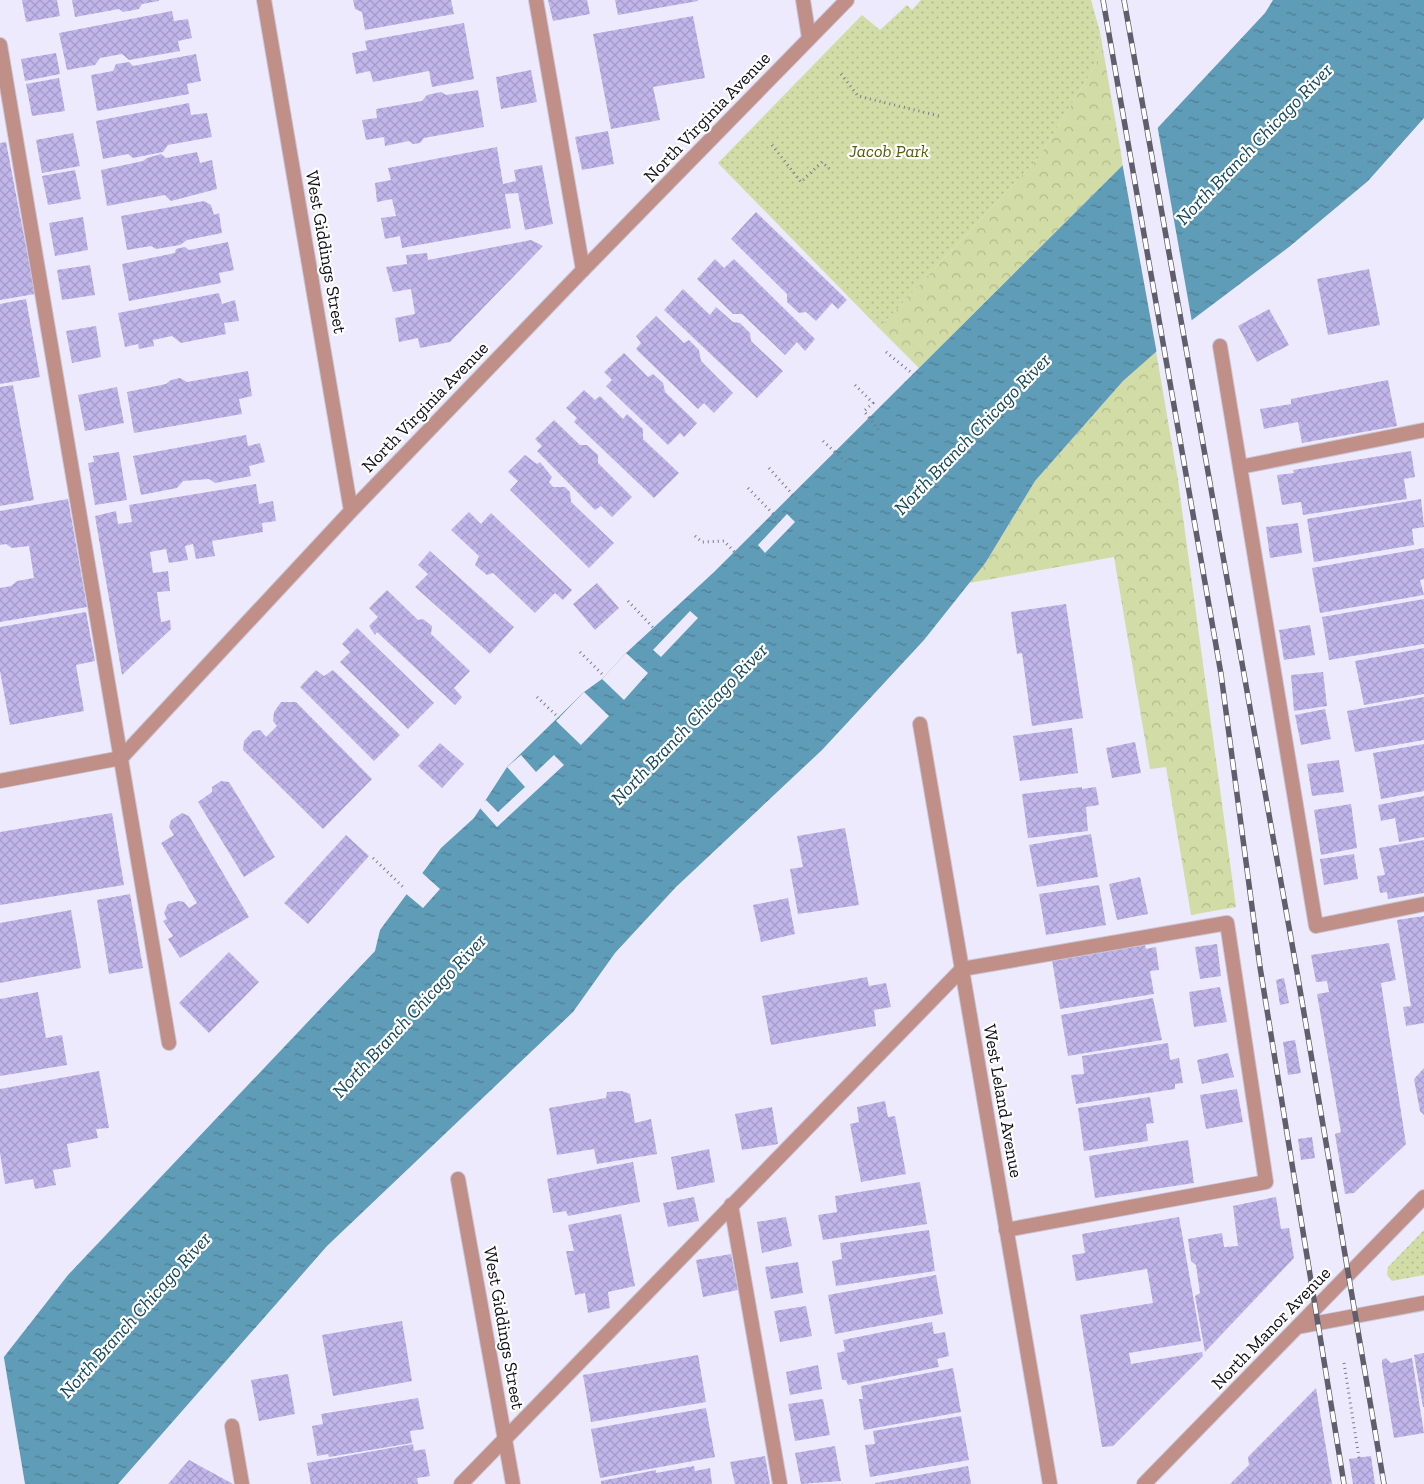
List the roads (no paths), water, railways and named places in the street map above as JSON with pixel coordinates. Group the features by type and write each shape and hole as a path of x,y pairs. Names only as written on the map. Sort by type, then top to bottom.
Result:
{"street":[{"name":"West Giddings Street","path":"264,0 351,511"},
{"path":"536,0 583,270"},
{"path":"803,0 809,38"},
{"name":"North Virginia Avenue","path":"121,758 351,511 847,0"},
{"path":"0,46 169,1043"},
{"path":"1220,346 1316,926 1424,904"},
{"path":"1240,467 1424,430"},
{"name":"West Leland Avenue","path":"920,724 1050,1484"},
{"path":"0,781 121,758"},
{"path":"461,1484 962,970 1227,923 1266,1182 1006,1230"},
{"name":"West Giddings Street","path":"458,1179 513,1484"},
{"name":"North Manor Avenue","path":"1144,1484 1424,1197"},
{"path":"731,1205 780,1484"},
{"path":"1297,1327 1424,1304"},
{"path":"232,1426 242,1484"}],"water":[{"name":"North Branch Chicago River","path":"1273,0 1424,0 1424,118 1368,181 1289,247 1192,320 1123,381 1035,481 986,562 924,640 822,750 676,887 615,953 573,1012 327,1246 118,1484 0,1484 0,1362 68,1275 375,951 380,930 441,848 474,818 507,767 584,692 602,679 626,653 713,573 1123,165 1265,13"}],"railway":[{"path":"1103,0 1221,674 1260,967 1344,1484"},
{"path":"1124,0 1297,972 1384,1484"}],"park label":[{"name":"Jacob Park","path":"889,151"}]}
